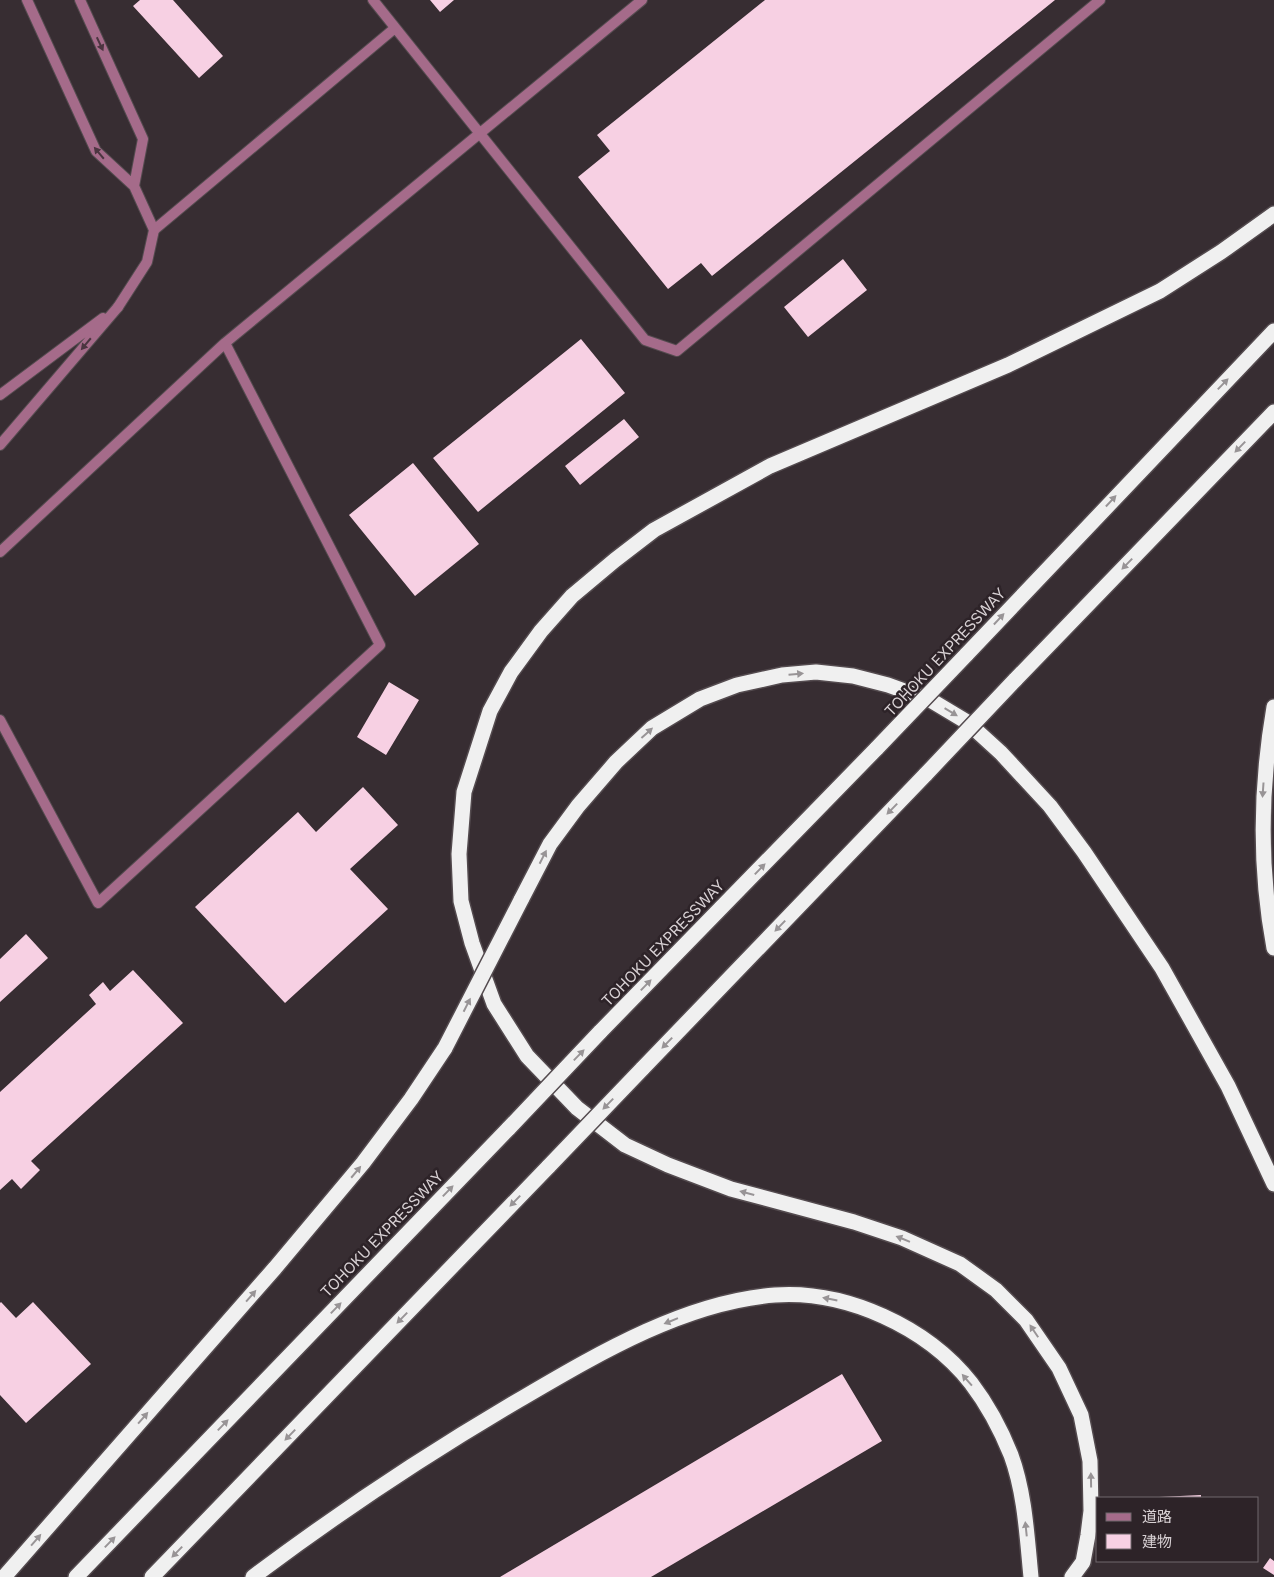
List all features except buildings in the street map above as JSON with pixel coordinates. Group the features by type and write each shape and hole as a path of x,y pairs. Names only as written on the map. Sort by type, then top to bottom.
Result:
{"highway":[{"path":"1072,1577 1083,1562 1088,1535 1091,1511 1090,1461 1081,1416 1059,1368 1026,1320 996,1290 960,1264 902,1238 854,1222 731,1189 668,1165 625,1145 577,1108 527,1056 490,995 472,943 461,901 458,854 464,792 490,711 511,672 541,631 572,596 654,530 770,466 1008,365 1160,291 1221,252 1274,214"},
{"name":"TOHOKU EXPRESSWAY","path":"76,1577 600,1032 877,748 1274,331"},
{"path":"152,1577 1274,412"},
{"path":"4,1577 269,1275 363,1163 411,1099 445,1048 550,844 578,806 616,762 652,728 700,699 737,685 782,675 816,672 853,676 888,685 932,701 967,722 1001,753 1050,806 1089,859 1162,968 1228,1086 1274,1184"},
{"path":"1274,707 1268,742 1263,795 1262,850 1269,921 1274,948"},
{"path":"253,1577 356,1502 463,1434 579,1365 629,1338 686,1315 731,1302 775,1295 809,1295 839,1301 878,1313 912,1332 948,1359 970,1383 991,1414 1011,1456 1023,1503 1032,1577"}],"street":[{"path":"0,445 118,307 147,262 154,230 134,186 96,151 26,0"},
{"path":"80,0 143,139 134,186"},
{"path":"373,0 645,340 677,351 1100,0"},
{"path":"0,552 225,343 642,0"},
{"path":"154,230 395,28"},
{"path":"0,395 118,307"},
{"path":"0,720 98,903 380,645 225,343"}]}
